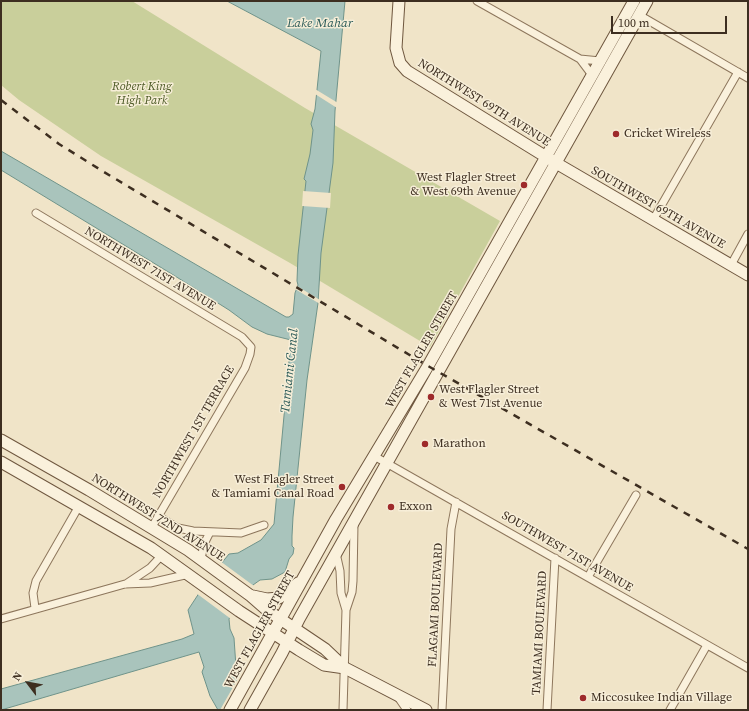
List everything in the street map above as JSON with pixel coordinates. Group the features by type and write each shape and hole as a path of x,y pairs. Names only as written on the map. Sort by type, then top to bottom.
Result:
{"main road":[{"name":"NORTHWEST 69TH AVENUE","path":"399,1 396,48 400,63 411,74 551,160"},
{"name":"WEST FLAGLER STREET","path":"250,710 336,552 482,295 551,160 592,75 634,1"},
{"name":"WEST FLAGLER STREET","path":"230,710 282,620 336,519 472,289 647,1"},
{"name":"SOUTHWEST 69TH AVENUE","path":"551,160 748,275"},
{"path":"472,289 482,295"},
{"name":"NORTHWEST 72ND AVENUE","path":"1,440 152,527 201,559 282,620 325,648 345,668"},
{"path":"1,462 143,543 273,634 324,665 345,668 426,710"},
{"path":"79,506 89,490"},
{"path":"143,543 152,527"},
{"path":"251,596 270,600 279,598 305,577"}],"street":[{"path":"477,1 580,59 600,61"},
{"path":"639,15 748,78"},
{"path":"580,59 592,75"},
{"path":"653,220 738,72"},
{"name":"NORTHWEST 71ST AVENUE","path":"36,213 242,337 251,347"},
{"path":"731,265 748,234"},
{"name":"NORTHWEST 1ST TERRACE","path":"152,527 245,368 251,347"},
{"name":"SOUTHWEST 71ST AVENUE","path":"374,456 748,668"},
{"path":"588,577 636,495"},
{"name":"FLAGAMI BOULEVARD","path":"442,710 451,529 456,502"},
{"path":"35,608 33,593 36,581 79,506"},
{"path":"158,516 178,528 210,532 241,533 264,525"},
{"path":"343,710 346,610 353,581 354,520"},
{"path":"201,559 204,544 210,532"},
{"path":"336,552 340,571 341,593 346,610"},
{"path":"125,584 150,568 162,555"},
{"name":"TAMIAMI BOULEVARD","path":"547,710 555,558"},
{"path":"1,619 35,608 125,584 150,583 189,574"},
{"path":"670,710 707,645"},
{"path":"395,694 408,710"}],"green space":[{"name":"Robert King High Park","path":"1,1 132,1 305,108 500,221 430,347 290,263 101,156 19,100 1,85"}],"water":[{"path":"227,1 345,1 335,111 333,163 321,253 318,303 307,380 293,517 293,554 289,559 285,572 272,579 260,580 253,585 237,602 229,619 230,629 234,638 236,667 260,710 218,710 210,696 202,672 204,667 199,652 1,710 1,689 182,639 194,634 188,610 207,581 229,554 238,553 261,540 274,524 291,340 267,334 252,327 229,310 175,276 1,170 1,151 286,317 289,317 293,314 295,293 298,285 298,255 306,181 304,179 310,154 313,130 311,124 315,109 321,51"}],"pier":[{"path":"315,89 338,103 337,108 315,94"},
{"path":"303,191 331,193 330,208 302,206"},
{"path":"297,286 320,300 320,304 295,289"},
{"path":"220,561 254,586 238,603 231,619 196,593"},
{"path":"241,673 261,708 260,710 220,710"}],"railway":[{"path":"1,100 59,144 104,172 428,366 748,549"}],"place":[{"name":"Cricket Wireless","path":"616,134"},
{"name":"West Flagler Street & West 69th Avenue","path":"524,185"},
{"name":"West Flagler Street & West 71st Avenue","path":"431,397"},
{"name":"Marathon","path":"425,444"},
{"name":"West Flagler Street & Tamiami Canal Road","path":"342,487"},
{"name":"Exxon","path":"391,507"},
{"name":"Miccosukee Indian Village","path":"583,698"}],"water label":[{"name":"Lake Mahar","path":"320,24"},
{"name":"Tamiami Canal","path":"290,371"}]}
